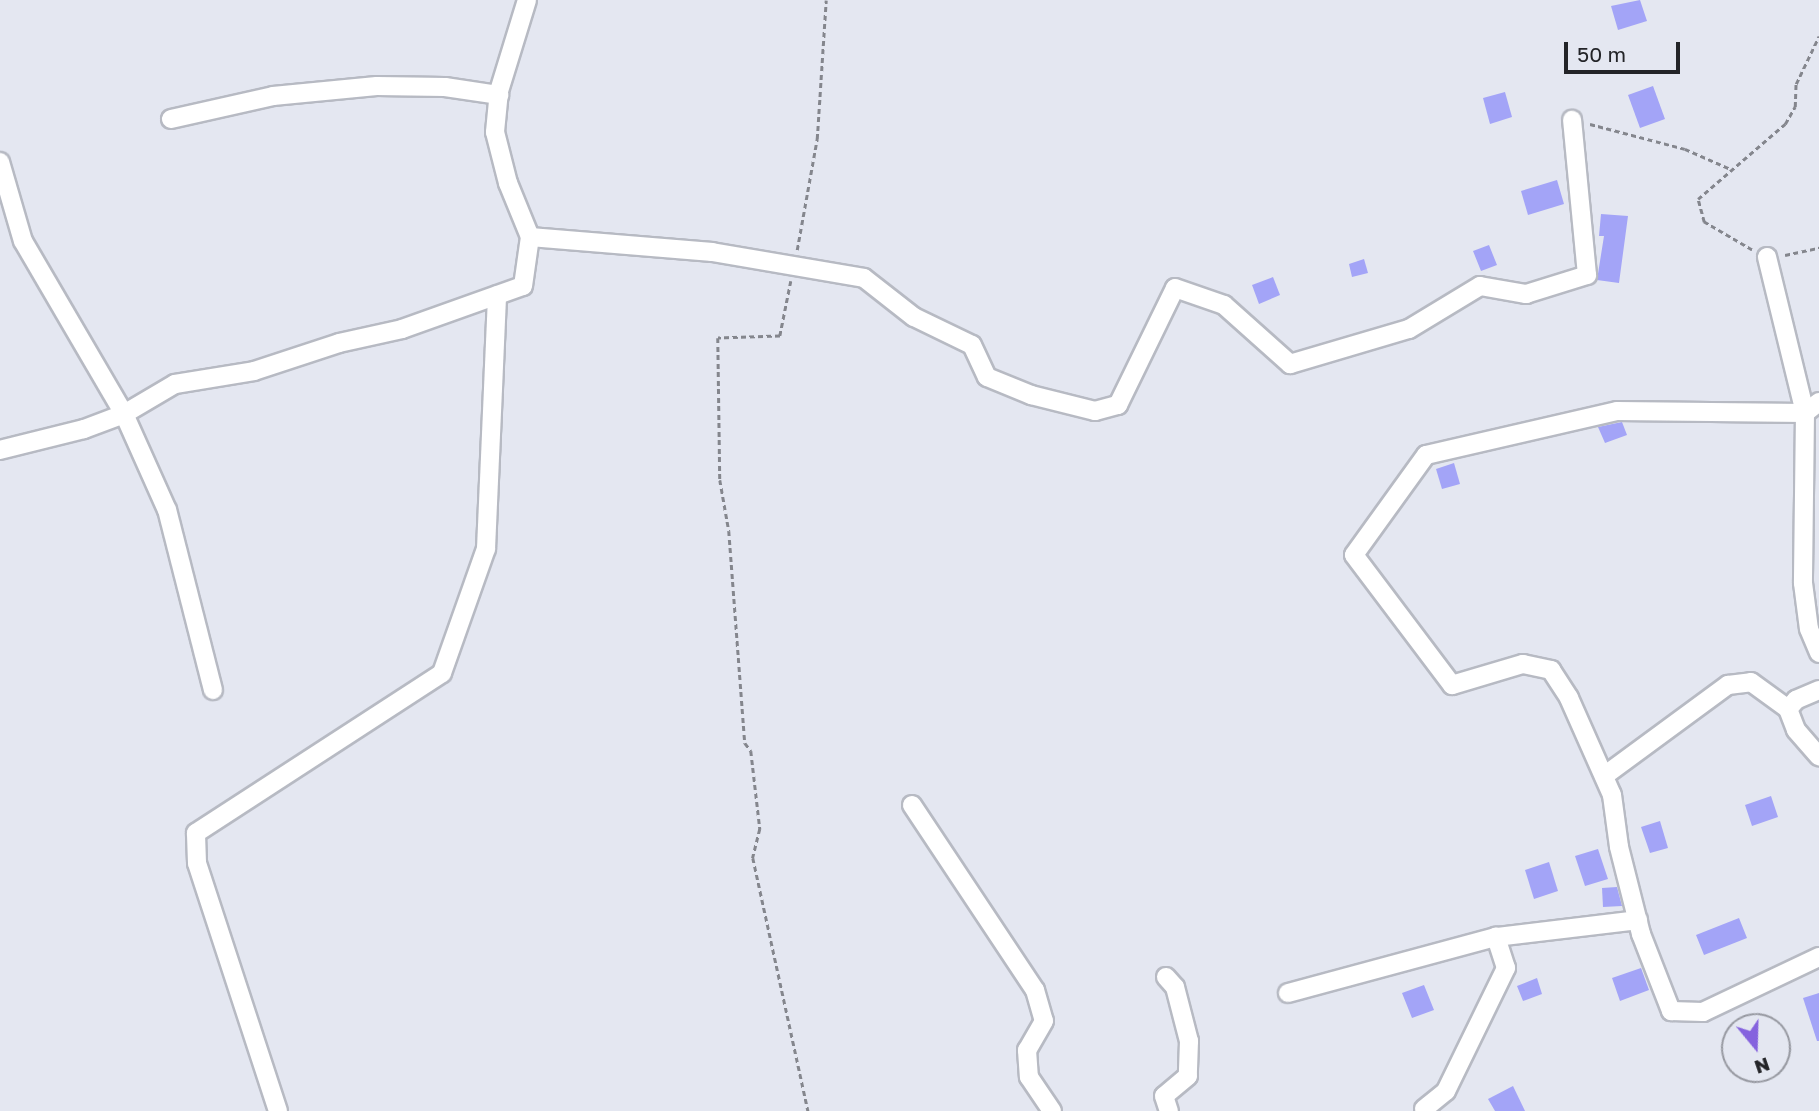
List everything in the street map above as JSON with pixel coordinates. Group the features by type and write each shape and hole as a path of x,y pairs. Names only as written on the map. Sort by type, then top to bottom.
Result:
{"street":[{"path":"0,450 124,414 175,384 254,371 339,343 402,329 523,286 530,237 508,183 495,132 499,95 527,0"},
{"path":"171,119 273,96 377,86 445,87 499,95"},
{"path":"530,237 712,252 863,278 915,317 972,345 987,377 1031,395 1095,411 1118,405 1175,288 1224,305 1290,364 1409,329 1480,286 1526,294 1587,275 1572,120"},
{"path":"0,162 23,241 124,414 167,510 213,690"},
{"path":"1767,257 1812,407 1803,583 1809,629 1819,653"},
{"path":"278,1111 197,863 196,834 443,673 486,549 497,295"},
{"path":"1812,407 1617,411 1426,455 1354,555 1451,685 1523,664 1550,670 1569,698 1612,795 1619,847 1638,920 1671,1011 1703,1012 1819,957"},
{"path":"1604,776 1728,685 1751,682 1788,709 1796,730 1819,756"},
{"path":"1788,709 1796,700 1819,690"},
{"path":"912,805 1035,990 1044,1021 1027,1050 1029,1077 1052,1111"},
{"path":"1288,993 1496,937 1638,920"},
{"path":"1424,1109 1446,1091 1506,968 1496,937"},
{"path":"1166,976 1175,987 1189,1041 1188,1076 1164,1096 1169,1111"}],"path":[{"path":"808,1111 753,858 760,829 751,751 745,743 729,531 720,480 718,338 780,336 817,139 825,0"},
{"path":"1819,36 1796,83 1795,107 1785,124 1698,199 1704,222 1767,257 1819,248"},
{"path":"1572,120 1685,149 1733,170"}],"building":[{"path":"1640,0 1647,21 1618,30 1611,6"},
{"path":"1653,86 1665,119 1640,128 1628,95"},
{"path":"1505,92 1512,117 1490,124 1483,98"},
{"path":"1557,180 1564,204 1528,215 1521,191"},
{"path":"1601,214 1628,216 1619,283 1597,280 1604,236 1599,236"},
{"path":"1489,245 1497,265 1481,271 1473,251"},
{"path":"1364,259 1368,273 1352,277 1349,264"},
{"path":"1273,277 1280,295 1259,304 1252,285"},
{"path":"1622,422 1627,435 1605,443 1598,427"},
{"path":"1454,463 1460,484 1442,489 1436,469"},
{"path":"1771,796 1778,817 1752,826 1745,805"},
{"path":"1660,821 1668,848 1650,853 1641,827"},
{"path":"1598,849 1608,879 1585,886 1575,856"},
{"path":"1549,862 1558,891 1534,899 1525,870"},
{"path":"1617,887 1622,906 1603,907 1602,888"},
{"path":"1739,918 1747,938 1704,955 1696,935"},
{"path":"1641,968 1649,990 1620,1001 1612,978"},
{"path":"1537,978 1542,994 1523,1001 1517,986"},
{"path":"1424,985 1434,1010 1412,1018 1402,993"},
{"path":"1819,993 1819,1041 1817,1041 1803,998"},
{"path":"1513,1086 1525,1111 1495,1111 1488,1099"}]}
